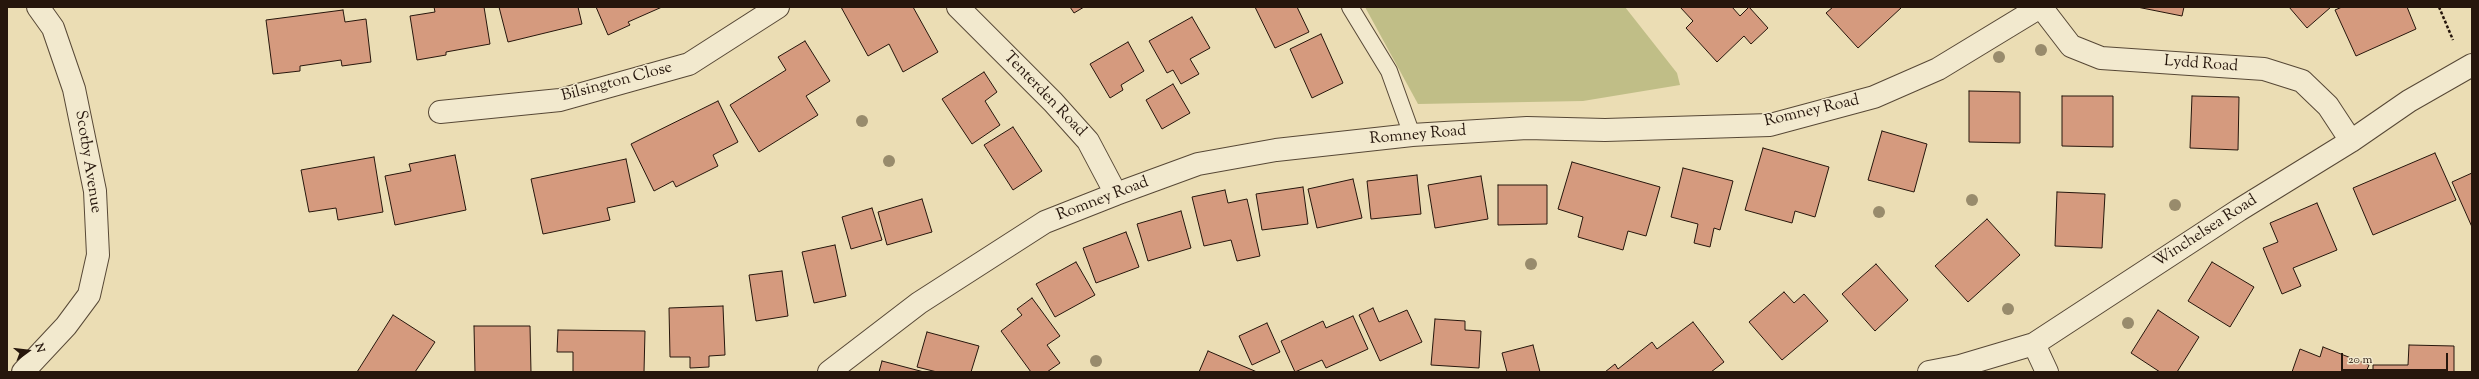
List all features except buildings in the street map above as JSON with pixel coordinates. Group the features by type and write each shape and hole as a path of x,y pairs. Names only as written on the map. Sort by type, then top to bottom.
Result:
{"street":[{"name":"Scotby Avenue","path":"23,372 66,326 89,295 98,255 95,191 74,89 53,28 38,7"},
{"name":"Bilsington Close","path":"440,112 560,100 689,64 778,7"},
{"name":"Tenterden Road","path":"958,7 1053,102 1088,141 1116,194"},
{"name":"Romney Road","path":"829,372 920,303 1045,222 1198,164 1276,150 1412,136 1527,128 1605,130 1770,125 1874,97 1938,69 2041,7"},
{"name":"Lydd Road","path":"2041,7 2071,46 2101,58 2264,69 2302,81 2328,106 2351,141"},
{"name":"Winchelsea Road","path":"1929,372 1960,366 2034,344 2239,210 2351,141 2409,101 2469,67"},
{"path":"2034,344 2047,372"}],"lane":[{"path":"1350,7 1389,71 1412,136"}],"path":[{"path":"2439,7 2469,67"}],"shaded area":[{"path":"1365,7 1625,7 1677,73 1680,85 1583,101 1418,104"}]}
